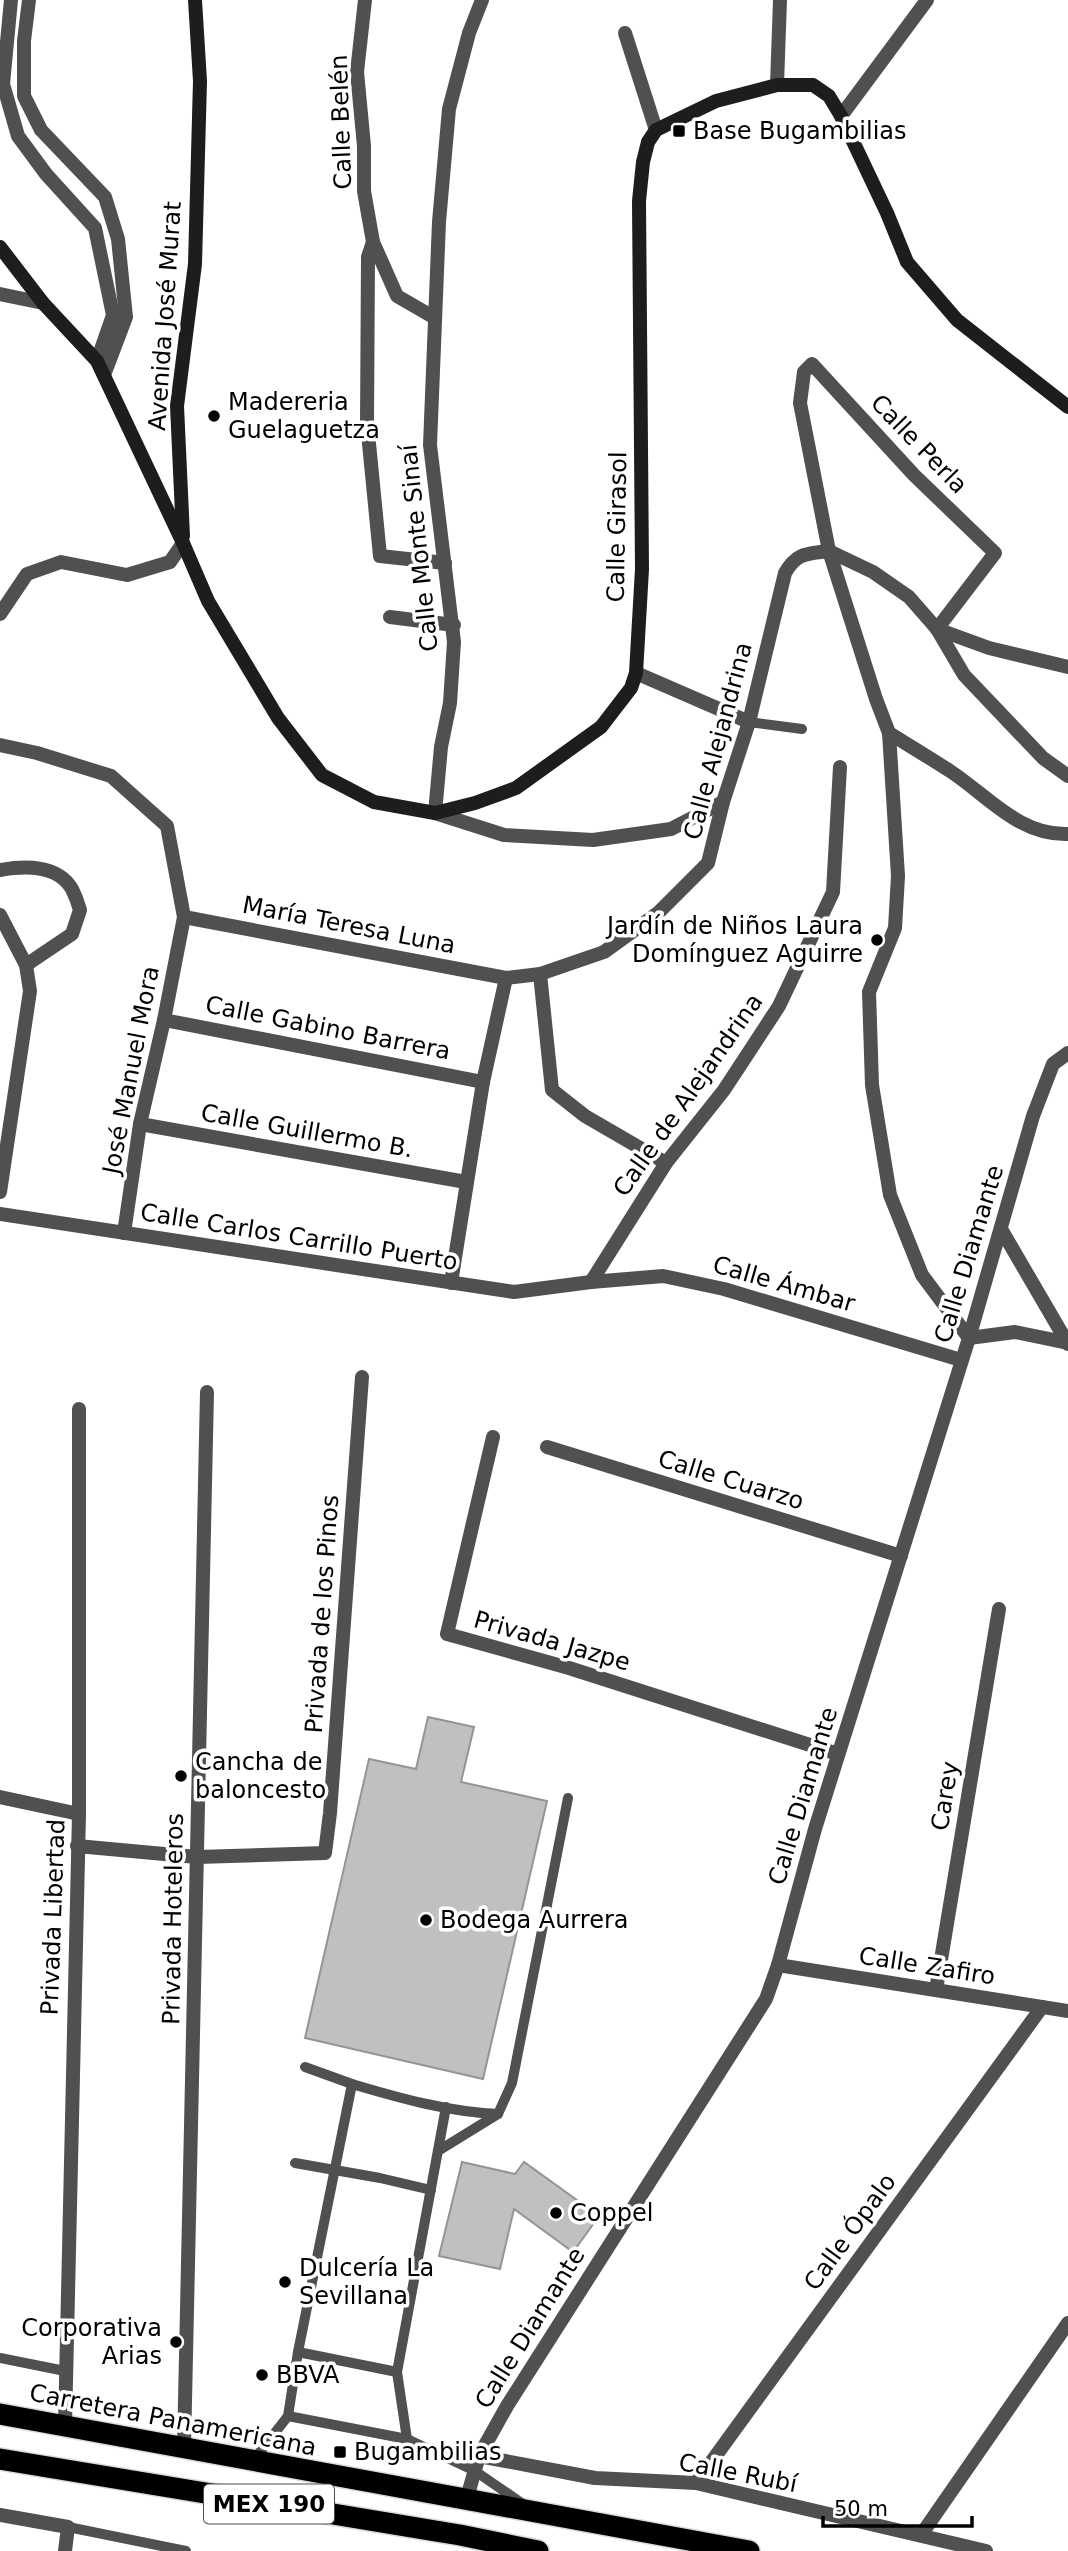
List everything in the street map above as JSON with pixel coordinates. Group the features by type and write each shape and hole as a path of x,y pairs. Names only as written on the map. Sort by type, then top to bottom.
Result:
{"highway":[{"name":"Carretera Panamericana","path":"0,2414 749,2551"},
{"name":"MEX 190","path":"0,2459 496,2547 538,2551"}],"street":[{"path":"11,0 3,84 18,136 46,174 95,228 113,315 97,361"},
{"path":"29,0 24,41 24,96 41,130 105,197 118,239 126,317 104,375"},
{"name":"Avenida José Murat","path":"183,543 177,406 195,264 200,81 195,0"},
{"name":"Calle Belén","path":"365,0 357,72 364,146 364,191 373,242"},
{"name":"Calle Monte Sinaí","path":"435,813 441,747 450,703 454,625 430,445 439,222 449,109 469,33 482,0"},
{"path":"777,85 780,0"},
{"path":"841,116 927,0"},
{"path":"625,33 656,130 716,101 777,85 813,85 829,96 887,213 907,262 957,320 1068,407"},
{"name":"Calle Girasol","path":"435,813 475,803 516,788 601,727 631,688 636,673 642,569 639,201 643,162 648,142 656,130"},
{"path":"373,242 397,296 435,318"},
{"path":"373,242 369,257 367,423 380,556 445,563"},
{"path":"0,247 43,303 97,361 208,601 278,718 322,775 374,802 435,813 504,835 593,840 671,829 723,802"},
{"path":"0,294 43,303"},
{"name":"Calle Perla","path":"829,551 800,403 804,372 812,364 914,475 995,553 937,629"},
{"path":"0,614 27,574 61,562 127,575 170,562 183,543"},
{"path":"829,551 873,572 909,597 937,629 964,674 1043,758 1068,776"},
{"path":"829,551 889,733 898,876 895,928 869,992 872,1086 890,1195 922,1275 969,1338 1015,1332 1068,1343"},
{"name":"Calle Alejandrina","path":"506,978 540,974 604,952 658,913 708,863 723,802 749,723 785,573 790,563 800,555 829,551"},
{"path":"390,617 454,625"},
{"path":"937,629 989,648 1068,667"},
{"path":"636,673 749,723"},
{"path":"889,733 953,772 990,804 1034,829 1065,837"},
{"path":"0,745 37,753 111,776 167,826 184,917"},
{"name":"Calle de Alejandrina","path":"591,1282 666,1163 724,1090 779,1006 833,892 840,767"},
{"path":"0,870 21,867 49,870 71,886 80,910 72,934 26,965"},
{"path":"0,915 26,965 30,992 0,1192"},
{"name":"María Teresa Luna","path":"184,917 506,978"},
{"name":"José Manuel Mora","path":"124,1233 140,1124 184,917"},
{"path":"540,974 552,1090 584,1116 666,1163"},
{"path":"451,1283 483,1082 506,978"},
{"name":"Calle Gabino Barrera","path":"164,1020 483,1082"},
{"name":"Calle Diamante","path":"466,2501 477,2464 507,2406 766,1998 778,1965 815,1829 969,1338 1043,1090 1053,1064 1068,1053"},
{"name":"Calle Guillermo B.","path":"140,1124 466,1182"},
{"name":"Calle Carlos Carrillo Puerto","path":"0,1214 514,1292 591,1282"},
{"path":"1001,1229 1068,1343"},
{"name":"Calle Ámbar","path":"591,1282 663,1276 712,1286 961,1360"},
{"name":"Privada de los Pinos","path":"197,1857 325,1853 362,1377"},
{"name":"Privada Hoteleros","path":"184,2447 207,1392"},
{"name":"Privada Libertad","path":"65,2425 79,1814 79,1409"},
{"name":"Privada Jazpe","path":"494,1437 446,1634 569,1668 838,1754"},
{"name":"Calle Cuarzo","path":"547,1447 901,1556"},
{"name":"Carey","path":"936,1990 999,1609"},
{"path":"0,1797 79,1814"},
{"path":"77,1846 197,1857"},
{"name":"Calle Zafiro","path":"778,1965 1068,2011"},
{"name":"Calle Ópalo","path":"696,2483 1042,2007"},
{"path":"921,2535 1068,2323"},
{"name":"Calle Rubí","path":"477,2464 595,2478 696,2483 986,2551"},
{"path":"0,2515 68,2527 65,2551"}],"lane":[{"path":"749,723 802,729"},
{"path":"438,2151 498,2114 513,2083 568,1798"},
{"path":"305,2067 395,2096 498,2114"},
{"path":"253,2462 288,2416 298,2352 352,2084"},
{"path":"407,2439 397,2372 446,2107"},
{"path":"295,2163 431,2190"},
{"path":"298,2352 397,2372"},
{"path":"0,2358 65,2371"},
{"path":"288,2416 407,2439 477,2464 535,2512"},
{"path":"68,2527 152,2547 186,2551"}],"building":[{"name":"Bodega Aurrera","path":"428,1717 474,1727 461,1782 547,1801 483,2079 305,2038 369,1759 416,1769"},
{"name":"Coppel","path":"462,2162 515,2174 524,2162 599,2216 573,2252 514,2209 500,2269 439,2256"}],"place":[{"name":"Base Bugambilias","path":"679,131"},
{"name":"Madereria Guelaguetza","path":"214,416"},
{"name":"Jardín de Niños Laura Domínguez Aguirre","path":"877,940"},
{"name":"Cancha de baloncesto","path":"181,1776"},
{"name":"Bodega Aurrera","path":"426,1920"},
{"name":"Coppel","path":"556,2213"},
{"name":"Dulcería La Sevillana","path":"285,2282"},
{"name":"Corporativa Arias","path":"176,2342"},
{"name":"BBVA","path":"262,2375"},
{"name":"Bugambilias","path":"340,2452"}]}
